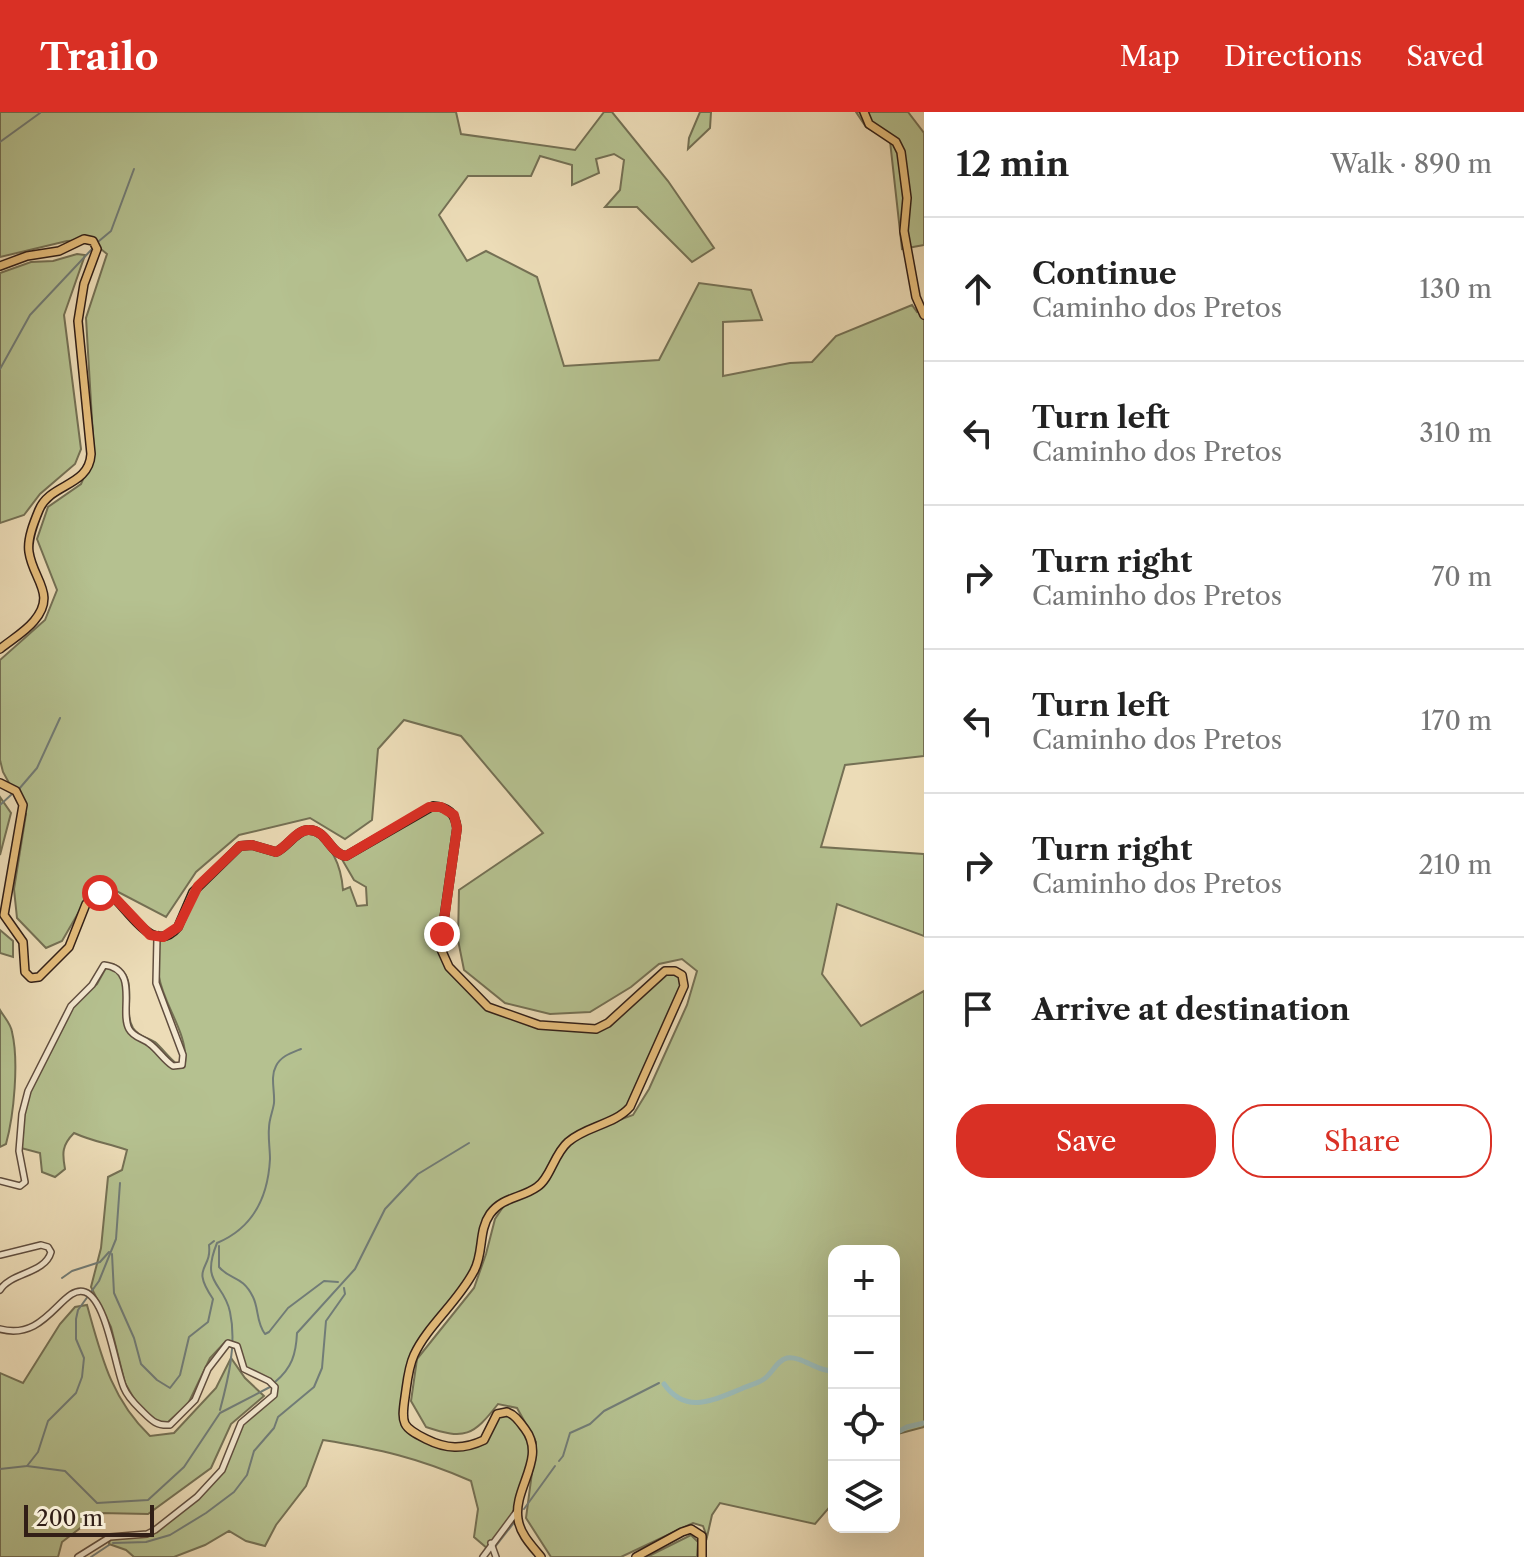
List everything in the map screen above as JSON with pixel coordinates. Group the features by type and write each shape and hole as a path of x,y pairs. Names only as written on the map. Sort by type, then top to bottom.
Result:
{"main road":[{"path":"864,112 869,124 894,140 901,152 907,189 904,231 916,297 924,315"},
{"path":"0,266 27,256 52,254 84,239 93,241 97,249 84,284 78,321 90,464 81,477 48,496 40,507 28,550 44,593 44,604 34,621 0,649"},
{"path":"0,783 16,791 23,805 4,915 23,942 24,967 28,976 39,977 69,947 86,904 95,894 110,894 144,930 157,938 174,932 193,892 240,846 252,845 276,852 302,831 311,830 322,836 337,854 346,856 429,807 441,807 454,815 457,828 442,934 442,955 449,967 488,1007 539,1025 596,1029 608,1023 665,971 682,975 684,986 630,1107 617,1118 571,1140 557,1153 542,1184 503,1202 491,1213 480,1240 480,1254 472,1276 420,1345 410,1364 403,1419 411,1432 440,1446 461,1447 484,1440 497,1414 507,1412 515,1416 529,1434 534,1449 518,1510 520,1527 541,1557"},
{"path":"636,1557 691,1529 700,1533 704,1540 702,1557"}],"street":[{"path":"0,1181 20,1186 25,1182 19,1151 22,1114 28,1091 71,1006 92,985 104,965 110,966 124,979 128,1000 126,1020 132,1033 153,1045 173,1066 182,1065 183,1055 156,983 157,938"},
{"path":"0,1255 41,1245 51,1252 44,1263 7,1282 0,1290"},
{"path":"0,1329 14,1332 33,1328 74,1292 89,1294 109,1330 126,1392 156,1424 170,1425 188,1408 208,1369 230,1343 238,1349 244,1369 275,1387 274,1395 241,1423 222,1470 197,1497 155,1530 147,1534 110,1537 78,1557"},
{"path":"483,1557 518,1510"},
{"path":"491,1543 496,1557"}],"green space":[{"path":"0,112 456,112 461,134 575,150 604,112 612,112 668,181 714,248 692,262 637,207 605,207 620,190 624,160 614,154 596,159 599,173 572,185 572,165 540,156 531,176 468,176 439,215 467,261 486,251 537,277 564,366 659,360 699,283 751,290 762,320 723,322 723,376 790,363 812,362 836,336 912,305 917,312 924,308 924,756 845,765 821,847 924,854 924,936 837,904 822,974 861,1026 924,991 924,1427 900,1433 900,1245 828,1245 828,1509 815,1524 720,1503 712,1515 707,1537 703,1526 693,1523 621,1557 551,1557 526,1518 536,1442 517,1408 498,1404 475,1429 459,1434 426,1427 411,1401 417,1359 474,1288 495,1219 507,1201 491,1213 477,1267 420,1345 410,1364 404,1402 406,1428 440,1446 482,1442 494,1420 507,1412 529,1435 533,1464 529,1480 514,1510 488,1549 474,1537 478,1509 471,1481 398,1455 323,1440 306,1486 276,1525 265,1546 246,1541 229,1531 174,1557 134,1557 126,1550 109,1544 110,1537 147,1534 197,1497 222,1470 241,1423 270,1400 275,1386 244,1369 238,1349 226,1341 210,1358 188,1404 168,1422 156,1422 136,1402 125,1383 111,1327 91,1287 101,1248 108,1177 122,1170 127,1150 74,1133 64,1150 65,1169 55,1177 42,1172 40,1153 21,1148 26,1097 73,1003 97,984 107,966 113,964 127,977 130,1020 135,1031 155,1042 178,1065 185,1063 183,1041 159,977 159,932 169,936 174,932 193,892 240,846 278,849 311,830 325,842 334,856 343,890 350,887 357,906 367,905 366,887 354,880 340,856 429,807 448,809 457,828 442,933 446,962 476,996 503,1014 539,1025 602,1026 661,974 675,971 684,986 630,1107 586,1132 633,1115 649,1089 687,1005 697,971 682,959 659,964 631,987 590,1012 550,1014 505,1003 464,970 458,940 459,890 543,833 461,736 404,720 378,749 372,820 345,839 310,818 239,835 196,872 166,917 103,884 87,898 62,941 46,948 17,918 14,889 26,814 3,772 0,760 0,660 45,620 57,590 37,539 48,507 81,484 94,454 86,318 107,254 90,240 67,241 0,257"},
{"path":"700,112 711,112 710,128 688,149 689,138"},
{"path":"856,112 908,112 924,133 924,245 902,249 890,141 866,127"},
{"path":"77,254 85,255 64,315 81,449 75,464 40,494 24,515 0,523 0,273 31,262 53,261"},
{"path":"0,797 11,813 0,855"},
{"path":"0,930 13,941 13,957 0,953"},
{"path":"0,1010 11,1029 15,1073 9,1132 6,1144 0,1147"},
{"path":"87,1305 109,1375 126,1407 150,1436 174,1433 216,1388 231,1358 245,1378 264,1396 231,1424 211,1468 148,1514 100,1513 62,1542 58,1557 0,1557 0,1373 23,1383 60,1324 75,1307"},
{"path":"691,1535 698,1542 697,1557 647,1557"}],"waterway":[{"path":"0,142 40,113"},
{"path":"99,241 111,231 134,169"},
{"path":"0,369 30,315 93,248"},
{"path":"19,789 37,768 60,718"},
{"path":"0,805 12,794"},
{"path":"220,1410 231,1362 233,1337 227,1302 212,1275 212,1257 217,1243 240,1229 262,1198 269,1173 274,1070 283,1057 301,1049"},
{"path":"275,1382 292,1360 297,1333 355,1269 385,1209 418,1174 469,1143"},
{"path":"0,1469 27,1466 38,1452 48,1421 76,1393 84,1358 76,1339 76,1319 78,1310 99,1281 116,1239 120,1183"},
{"path":"112,1254 114,1293 134,1338 141,1364 170,1388 180,1375 189,1337 208,1322 213,1299 202,1274 209,1245 214,1241"},
{"path":"219,1246 219,1267 249,1290 265,1334 288,1308 324,1281 338,1282"},
{"path":"62,1278 72,1271 100,1262 109,1252"},
{"path":"113,1543 146,1542 170,1535 234,1492 247,1475 254,1451 274,1428 278,1417 314,1387 322,1368 326,1321 345,1294 344,1288"},
{"path":"664,1384 681,1399 700,1402 759,1382 787,1358 799,1359 828,1371"},
{"path":"559,1461 570,1433 590,1424 604,1411 659,1383"},
{"path":"27,1466 65,1471 97,1503 148,1500 184,1467 220,1413 270,1387"},
{"path":"900,1431 924,1423"},
{"path":"524,1509 555,1466"},
{"path":"495,1547 516,1520"},
{"path":"91,1557 109,1545"}],"route":[{"path":"100,893 115,898 150,935 157,938 169,936 178,927 193,892 240,846 252,845 276,852 302,831 311,830 318,832 340,856 352,855 433,806 448,809 454,815 457,828 442,934"}]}
